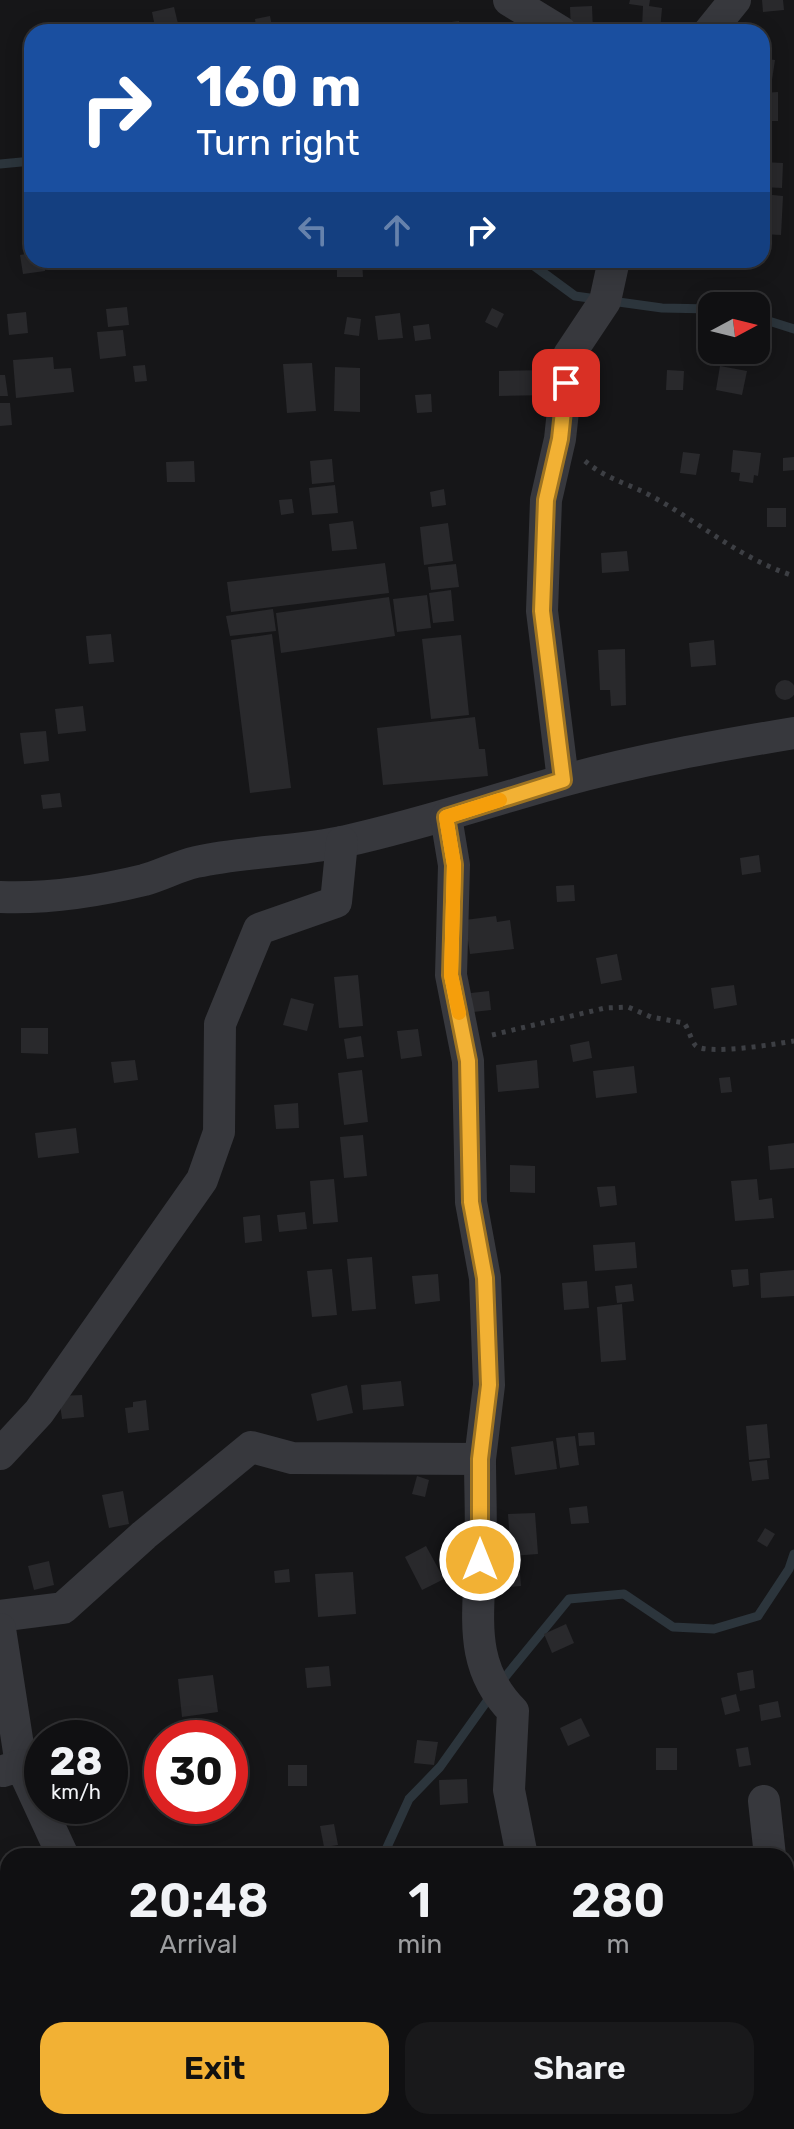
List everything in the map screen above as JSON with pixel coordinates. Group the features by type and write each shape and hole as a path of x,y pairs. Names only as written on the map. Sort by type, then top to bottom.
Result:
{"street":[{"path":"509,0 548,24"},
{"path":"716,24 735,0"},
{"path":"563,780 542,611 546,500 560,439 569,355 605,301 612,268"},
{"path":"0,897 26,898 70,892 144,880 194,863 274,849 342,842 446,817 563,780 704,748 794,733"},
{"path":"446,817 454,865 451,975 468,1061 471,1202 485,1278 487,1324 489,1385 480,1459 480,1560 475,1627 493,1691 513,1711 509,1790 520,1848"},
{"path":"0,1454 39,1412 202,1180 219,1132 220,1024 225,1010 259,929 336,902 342,842"},
{"path":"0,1616 63,1608 144,1535 251,1447 292,1458 369,1462 480,1459"},
{"path":"0,1629 10,1768 58,1848"},
{"path":"764,1801 769,1848"}],"path":[{"path":"560,439 612,481 643,490 725,546 794,576"},
{"path":"464,1041 605,1008 628,1007 651,1017 684,1023 694,1043 702,1048 735,1050 794,1041"}],"building":[{"path":"630,0 650,0 649,6 662,8 661,24 642,24 643,6 629,4"},
{"path":"762,0 783,0 784,10 763,12"},
{"path":"592,6 593,24 571,24 570,7"},
{"path":"174,7 178,24 154,24 152,12"},
{"path":"270,16 272,24 256,24 255,19"},
{"path":"770,59 775,60 770,80"},
{"path":"770,92 778,92 778,121 770,121"},
{"path":"770,162 783,163 782,188 770,187"},
{"path":"770,195 783,196 781,235 770,234"},
{"path":"24,254 24,268 45,268 45,271 23,274 20,255"},
{"path":"337,268 362,268 363,277 337,277"},
{"path":"127,307 129,325 108,327 106,309"},
{"path":"492,308 504,314 497,328 485,322"},
{"path":"26,312 28,333 9,335 7,314"},
{"path":"400,313 403,338 378,340 375,316"},
{"path":"347,317 361,319 359,336 344,334"},
{"path":"429,324 431,339 415,341 413,326"},
{"path":"123,330 126,356 100,359 97,332"},
{"path":"53,357 54,369 71,368 74,392 16,398 13,360"},
{"path":"312,363 316,411 287,413 283,364"},
{"path":"145,365 147,381 135,382 133,366"},
{"path":"720,366 747,371 742,395 716,390"},
{"path":"335,367 360,368 360,412 334,411"},
{"path":"549,370 550,395 499,396 499,371"},
{"path":"667,370 684,371 683,390 666,390"},
{"path":"0,375 5,375 8,396 0,396"},
{"path":"431,394 432,412 417,413 415,395"},
{"path":"0,403 10,403 12,425 0,426"},
{"path":"733,450 761,453 758,476 754,475 753,483 739,481 740,473 731,472"},
{"path":"683,452 700,454 696,475 680,473"},
{"path":"794,457 794,470 783,471 783,458"},
{"path":"332,459 334,482 312,484 310,461"},
{"path":"194,461 195,482 167,482 166,462"},
{"path":"335,485 338,513 312,515 309,488"},
{"path":"444,489 446,505 432,507 430,492"},
{"path":"292,499 294,513 281,515 279,500"},
{"path":"767,508 786,508 786,527 767,527"},
{"path":"353,521 357,549 332,551 329,524"},
{"path":"448,523 453,561 424,565 420,527"},
{"path":"627,551 629,571 602,573 601,553"},
{"path":"385,563 389,593 231,612 227,582"},
{"path":"456,564 459,587 431,590 428,567"},
{"path":"451,590 454,621 433,623 429,593"},
{"path":"427,595 431,628 397,632 393,599"},
{"path":"389,597 395,636 281,653 276,613"},
{"path":"273,609 276,631 230,636 226,616"},
{"path":"111,634 114,662 89,664 86,636"},
{"path":"272,634 291,788 250,793 231,640"},
{"path":"461,635 469,715 431,719 422,639"},
{"path":"714,640 716,665 691,667 689,643"},
{"path":"625,649 626,705 611,706 610,690 600,690 598,650"},
{"path":"785,680 792,683 795,690 792,697 785,700 778,697 775,690 778,683"},
{"path":"83,706 86,731 58,734 55,709"},
{"path":"475,717 479,749 485,749 488,776 383,785 377,728"},
{"path":"46,731 49,761 24,764 20,733"},
{"path":"60,793 62,807 43,809 41,795"},
{"path":"759,855 761,872 742,875 740,858"},
{"path":"574,885 575,901 557,902 556,886"},
{"path":"496,916 497,922 510,920 514,949 470,954 465,920"},
{"path":"617,954 622,980 601,984 596,958"},
{"path":"358,975 363,1026 339,1028 334,977"},
{"path":"734,985 737,1005 714,1009 711,988"},
{"path":"489,991 491,1010 473,1012 471,993"},
{"path":"291,998 314,1004 307,1031 283,1025"},
{"path":"21,1028 48,1028 48,1054 21,1053"},
{"path":"418,1029 422,1056 401,1059 397,1031"},
{"path":"361,1036 364,1057 347,1059 344,1039"},
{"path":"589,1041 592,1058 573,1062 570,1045"},
{"path":"135,1060 138,1080 114,1083 111,1062"},
{"path":"537,1060 539,1088 498,1092 496,1065"},
{"path":"634,1066 637,1093 596,1098 593,1071"},
{"path":"362,1070 368,1122 344,1125 338,1073"},
{"path":"730,1077 732,1092 721,1093 719,1078"},
{"path":"298,1103 299,1128 276,1129 274,1105"},
{"path":"76,1128 79,1153 38,1158 35,1133"},
{"path":"363,1135 367,1176 344,1178 340,1137"},
{"path":"794,1143 794,1168 770,1170 768,1146"},
{"path":"510,1165 535,1166 535,1193 510,1192"},
{"path":"334,1179 338,1222 313,1224 310,1181"},
{"path":"757,1179 759,1200 772,1198 774,1218 735,1221 731,1181"},
{"path":"615,1186 617,1205 600,1207 597,1187"},
{"path":"305,1212 307,1229 279,1232 277,1215"},
{"path":"260,1215 262,1241 245,1243 243,1217"},
{"path":"635,1242 637,1268 595,1271 593,1245"},
{"path":"372,1257 376,1309 352,1311 347,1259"},
{"path":"332,1269 337,1315 312,1317 307,1271"},
{"path":"748,1269 749,1285 733,1287 731,1270"},
{"path":"794,1270 794,1296 761,1298 760,1273"},
{"path":"438,1274 440,1301 415,1304 412,1276"},
{"path":"587,1281 589,1308 564,1310 562,1283"},
{"path":"632,1284 634,1301 617,1303 615,1286"},
{"path":"622,1304 626,1360 601,1362 597,1307"},
{"path":"401,1381 404,1406 363,1410 361,1385"},
{"path":"347,1385 353,1413 317,1421 311,1394"},
{"path":"82,1395 84,1417 62,1419 59,1396"},
{"path":"146,1400 149,1430 128,1433 125,1408 133,1407 133,1402"},
{"path":"767,1424 770,1458 749,1460 746,1426"},
{"path":"594,1432 595,1445 579,1446 578,1433"},
{"path":"575,1436 579,1465 560,1468 556,1438"},
{"path":"553,1441 557,1469 515,1475 511,1447"},
{"path":"767,1460 769,1479 752,1481 749,1462"},
{"path":"417,1476 429,1480 425,1497 412,1494"},
{"path":"123,1491 129,1524 109,1528 102,1495"},
{"path":"587,1506 589,1523 571,1524 569,1508"},
{"path":"535,1513 538,1554 511,1556 508,1514"},
{"path":"765,1528 775,1534 767,1547 757,1541"},
{"path":"426,1546 444,1579 422,1590 405,1557"},
{"path":"49,1561 54,1585 34,1590 28,1566"},
{"path":"289,1569 290,1582 275,1583 274,1571"},
{"path":"353,1572 356,1614 318,1617 315,1574"},
{"path":"520,1573 521,1586 509,1587 508,1575"},
{"path":"566,1624 574,1643 552,1653 544,1634"},
{"path":"329,1666 331,1686 307,1688 305,1668"},
{"path":"753,1670 755,1688 740,1691 737,1673"},
{"path":"213,1675 218,1712 182,1717 178,1679"},
{"path":"736,1694 740,1711 725,1715 721,1698"},
{"path":"778,1701 781,1717 761,1721 759,1705"},
{"path":"581,1718 590,1736 568,1746 560,1728"},
{"path":"417,1740 438,1742 434,1765 414,1763"},
{"path":"748,1747 751,1765 739,1767 736,1749"},
{"path":"656,1748 677,1748 677,1770 656,1770"},
{"path":"288,1765 307,1765 307,1786 288,1786"},
{"path":"467,1779 468,1803 440,1805 439,1780"},
{"path":"334,1824 338,1845 324,1847 320,1826"}],"waterway":[{"path":"0,164 24,162"},
{"path":"537,268 575,296 662,308 698,309"},
{"path":"770,321 794,329"},
{"path":"501,1682 569,1599 624,1594 673,1627 714,1629 758,1616 789,1569 794,1554"},
{"path":"387,1848 409,1799 440,1767 492,1694"}],"slow traffic":[{"path":"459,1013 451,975 454,865 446,817 500,800"}],"route":[{"path":"480,1560 480,1459 489,1385 485,1278 471,1202 468,1061 451,975 454,865 446,817 563,780 542,611 546,500 560,439 566,383"}]}
